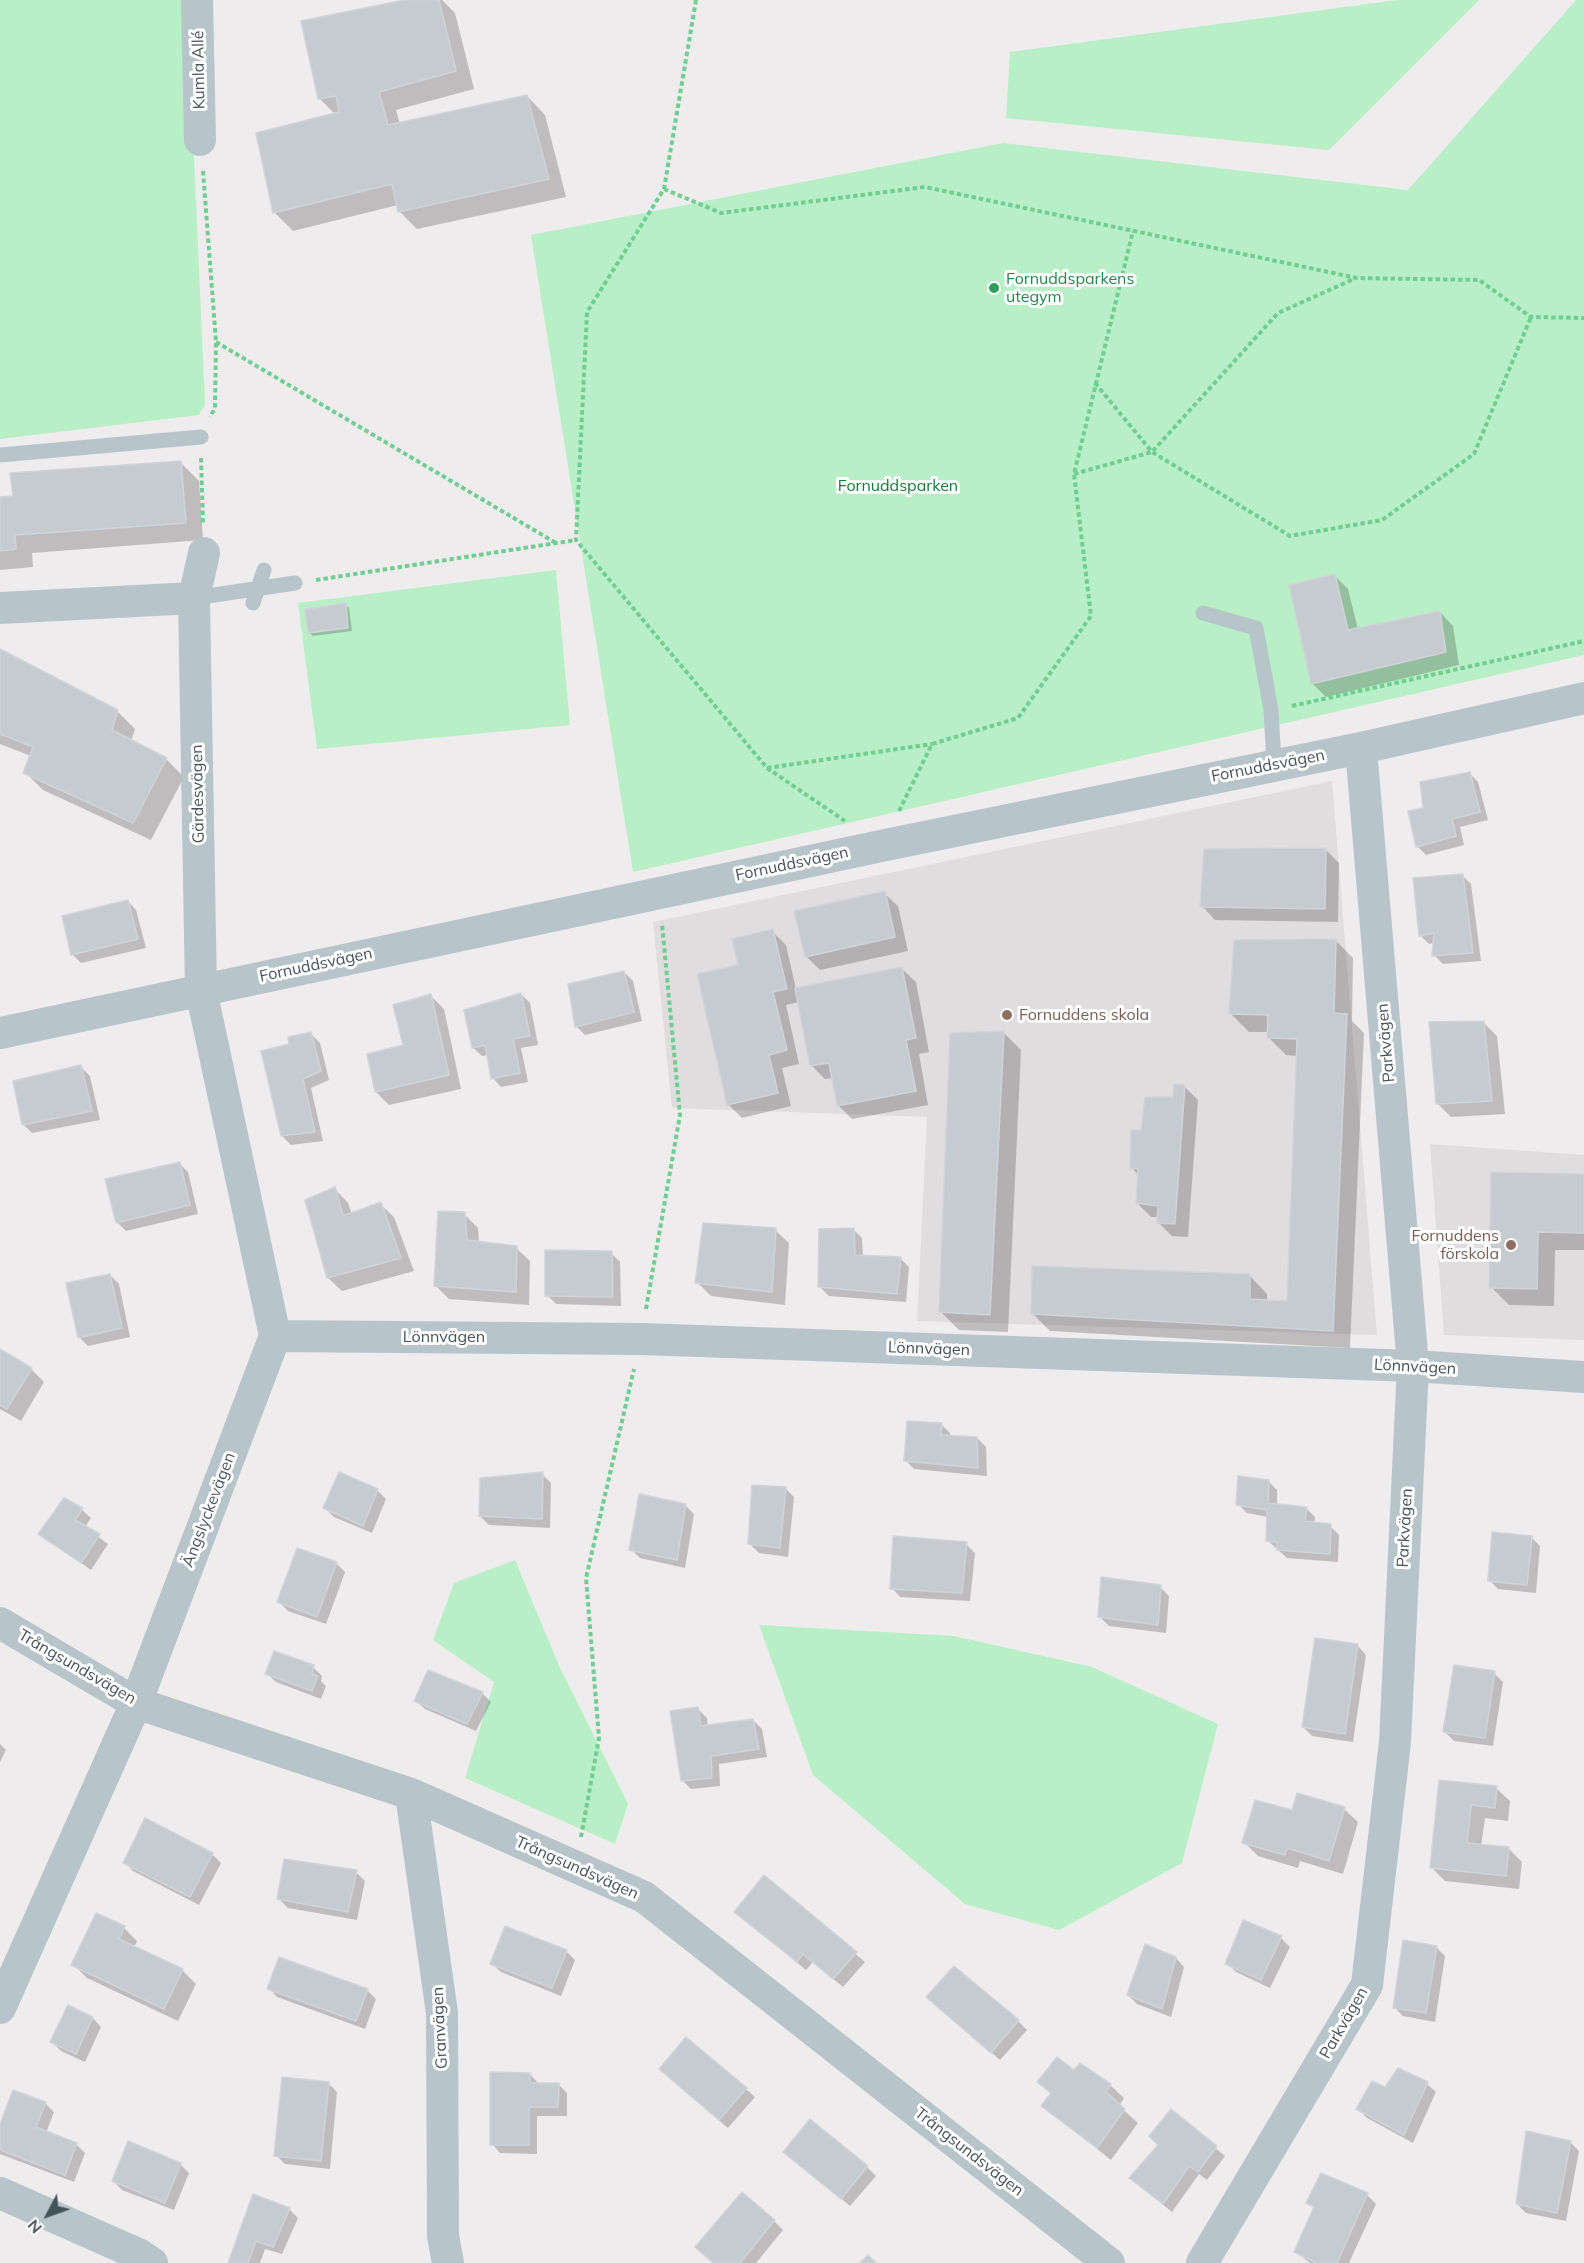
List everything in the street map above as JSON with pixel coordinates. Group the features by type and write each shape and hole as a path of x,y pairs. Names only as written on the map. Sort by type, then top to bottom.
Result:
{"street":[{"name":"Kumla Allé","path":"197,0 200,140"},
{"name":"Gärdesvägen","path":"201,990 194,598 204,553"},
{"path":"0,608 194,598"},
{"name":"Fornuddsvägen","path":"0,1033 659,892 1274,764 1361,748 1584,698"},
{"name":"Parkvägen","path":"1202,2263 1367,1985 1395,1742 1413,1366 1361,748"},
{"path":"201,990 274,1336"},
{"name":"Lönnvägen","path":"274,1336 641,1339 1413,1366 1584,1377"},
{"name":"Ängslyckevägen","path":"0,2008 136,1703 274,1336"},
{"name":"Trångsundsvägen","path":"0,1623 136,1703 411,1794 644,1897 1109,2263"},
{"name":"Granvägen","path":"411,1794 442,2013 443,2236 448,2263"},
{"path":"0,2193 140,2255 152,2263"}],"lane":[{"path":"0,455 201,437"},
{"path":"255,596 264,570"},
{"path":"194,598 255,596 295,583"},
{"path":"1203,614 1256,628 1271,710 1274,764"}],"path":[{"path":"696,0 664,189 587,312 576,540 767,768 881,846 932,744"},
{"path":"200,140 216,342 215,408 201,437 204,553"},
{"path":"664,189 720,213 925,187 1357,278 1479,280 1531,316 1581,318"},
{"path":"767,768 932,744 1018,718 1091,616 1074,474 1133,231"},
{"path":"1074,474 1152,452 1278,313 1357,278"},
{"path":"1095,382 1152,452 1290,536 1382,520 1474,454 1531,316"},
{"path":"216,342 556,543"},
{"path":"295,583 576,540"},
{"path":"1271,710 1584,641"},
{"path":"576,1867 599,1738 586,1578 641,1339 680,1115 659,892"}],"shaded area":[{"name":"Fornuddens skola","path":"1332,781 1377,1335 917,1321 927,1117 672,1108 653,922"},
{"name":"Fornuddens förskola","path":"1430,1144 1584,1155 1584,1340 1444,1335"}],"green space":[{"path":"0,0 187,0 205,404 199,415 0,439"},
{"path":"1397,0 1479,0 1329,150 1006,118 1010,52"},
{"name":"Fornuddsparken","path":"1576,0 1584,0 1584,655 633,872 531,235 1003,143 1408,190"},
{"path":"556,570 570,725 317,749 298,603"},
{"path":"515,1560 560,1668 628,1804 615,1844 465,1778 494,1682 433,1640 454,1583"},
{"path":"759,1625 954,1636 1092,1667 1218,1724 1182,1863 1059,1930 965,1904 813,1775"}],"building":[{"path":"404,0 439,0 456,71 379,92 388,125 527,95 549,179 398,212 392,184 273,213 256,133 339,112 336,96 318,99 301,21"},
{"path":"181,461 186,523 15,535 16,549 0,551 0,497 13,496 10,473"},
{"path":"1335,574 1348,630 1440,611 1446,652 1311,684 1289,585"},
{"path":"346,603 348,628 308,633 305,609"},
{"path":"0,649 118,710 112,730 167,758 133,823 23,773 33,747 0,734"},
{"path":"1470,772 1480,812 1452,819 1456,836 1416,847 1408,811 1423,808 1420,782"},
{"path":"1326,848 1325,909 1200,907 1204,849"},
{"path":"1463,874 1473,953 1432,956 1434,933 1419,936 1413,878"},
{"path":"885,891 895,937 805,957 794,911"},
{"path":"128,900 138,939 71,955 62,916"},
{"path":"773,929 787,989 773,992 787,1050 769,1055 778,1093 727,1105 697,974 738,965 732,939"},
{"path":"1336,939 1334,1013 1347,1014 1333,1331 1031,1314 1032,1266 1250,1274 1250,1299 1287,1301 1297,1039 1267,1038 1268,1015 1229,1014 1234,940"},
{"path":"902,967 916,1038 906,1040 916,1091 837,1106 829,1063 810,1066 795,988"},
{"path":"624,971 634,1012 575,1027 568,984"},
{"path":"521,993 530,1036 513,1039 520,1073 491,1079 485,1045 472,1048 464,1010"},
{"path":"431,994 449,1075 375,1092 367,1054 403,1045 393,1005"},
{"path":"1484,1021 1492,1101 1436,1104 1429,1022"},
{"path":"1004,1031 990,1315 939,1312 950,1033"},
{"path":"311,1032 321,1071 303,1079 315,1132 281,1136 261,1051 289,1044 288,1037"},
{"path":"81,1065 92,1111 22,1125 13,1081"},
{"path":"1174,1084 1185,1085 1175,1224 1157,1223 1158,1206 1136,1203 1138,1169 1130,1168 1131,1130 1141,1130 1145,1097 1173,1097"},
{"path":"180,1162 190,1205 116,1223 105,1179"},
{"path":"1491,1172 1584,1174 1584,1233 1538,1232 1537,1289 1489,1288"},
{"path":"335,1187 343,1216 381,1202 401,1258 327,1278 305,1200"},
{"path":"438,1211 465,1212 467,1240 517,1246 516,1292 434,1286"},
{"path":"703,1223 776,1228 772,1292 695,1283"},
{"path":"854,1228 855,1255 901,1257 897,1294 818,1287 819,1229"},
{"path":"545,1250 612,1251 613,1297 545,1296"},
{"path":"110,1274 122,1328 78,1338 66,1283"},
{"path":"0,1349 32,1368 7,1409 0,1405"},
{"path":"907,1421 942,1423 941,1435 977,1437 978,1468 904,1461"},
{"path":"339,1472 378,1489 363,1526 323,1508"},
{"path":"543,1472 542,1519 479,1516 480,1478"},
{"path":"1238,1476 1269,1480 1268,1503 1307,1507 1305,1521 1331,1524 1330,1554 1277,1550 1277,1542 1266,1541 1267,1510 1236,1505"},
{"path":"752,1485 786,1487 780,1548 748,1544"},
{"path":"639,1494 686,1504 677,1560 629,1550"},
{"path":"64,1498 83,1508 75,1520 100,1534 81,1563 38,1534"},
{"path":"1492,1532 1532,1536 1527,1585 1488,1581"},
{"path":"893,1536 967,1542 962,1593 890,1589"},
{"path":"297,1548 337,1562 317,1617 277,1602"},
{"path":"1101,1577 1161,1585 1158,1625 1098,1617"},
{"path":"1315,1638 1358,1644 1345,1734 1302,1727"},
{"path":"274,1651 314,1665 312,1674 318,1676 312,1691 265,1674"},
{"path":"1454,1665 1495,1671 1485,1738 1443,1732"},
{"path":"428,1670 483,1692 467,1724 414,1701"},
{"path":"698,1707 701,1726 753,1719 759,1749 711,1756 712,1778 681,1781 670,1711"},
{"path":"1439,1780 1497,1786 1495,1808 1471,1805 1467,1843 1509,1847 1506,1876 1430,1868"},
{"path":"1297,1793 1345,1807 1329,1861 1287,1848 1285,1855 1242,1843 1255,1800 1292,1810"},
{"path":"145,1818 213,1853 190,1897 123,1863"},
{"path":"284,1859 357,1870 348,1912 277,1899"},
{"path":"764,1875 857,1952 833,1979 803,1954 797,1962 734,1912"},
{"path":"96,1913 125,1926 119,1939 183,1969 164,2009 71,1965"},
{"path":"1243,1920 1282,1936 1261,1980 1225,1964"},
{"path":"505,1926 567,1950 552,1988 490,1964"},
{"path":"1403,1940 1437,1946 1426,2013 1393,2008"},
{"path":"1145,1944 1176,1957 1162,2009 1127,1995"},
{"path":"279,1957 368,1989 356,2021 267,1989"},
{"path":"954,1966 1019,2020 991,2053 926,1997"},
{"path":"68,2005 93,2017 76,2054 50,2042"},
{"path":"686,2037 747,2088 719,2120 659,2069"},
{"path":"1057,2057 1074,2070 1080,2063 1111,2084 1106,2092 1125,2109 1097,2148 1041,2106 1051,2093 1037,2082"},
{"path":"1398,2068 1428,2082 1404,2135 1356,2109 1372,2081 1385,2087"},
{"path":"490,2072 530,2073 530,2083 559,2083 558,2107 529,2107 529,2145 490,2145"},
{"path":"282,2077 329,2082 321,2161 274,2156"},
{"path":"13,2090 46,2102 36,2127 77,2143 65,2175 0,2150 0,2124"},
{"path":"1171,2109 1217,2146 1198,2172 1189,2166 1163,2204 1129,2178 1158,2145 1149,2136"},
{"path":"810,2119 868,2166 841,2199 783,2152"},
{"path":"1526,2131 1571,2141 1557,2213 1516,2204"},
{"path":"128,2141 181,2163 165,2203 112,2181"},
{"path":"1321,2173 1368,2193 1337,2263 1317,2263 1294,2252 1314,2207 1306,2203"},
{"path":"742,2192 775,2220 740,2263 713,2263 695,2247"},
{"path":"253,2194 290,2208 273,2247 256,2241 248,2263 228,2263"},
{"path":"868,2255 876,2263 860,2263"}],"place":[{"name":"Fornuddsparkens utegym","path":"994,288"},
{"name":"Fornuddens skola","path":"1007,1015"},
{"name":"Fornuddens förskola","path":"1511,1245"}]}
